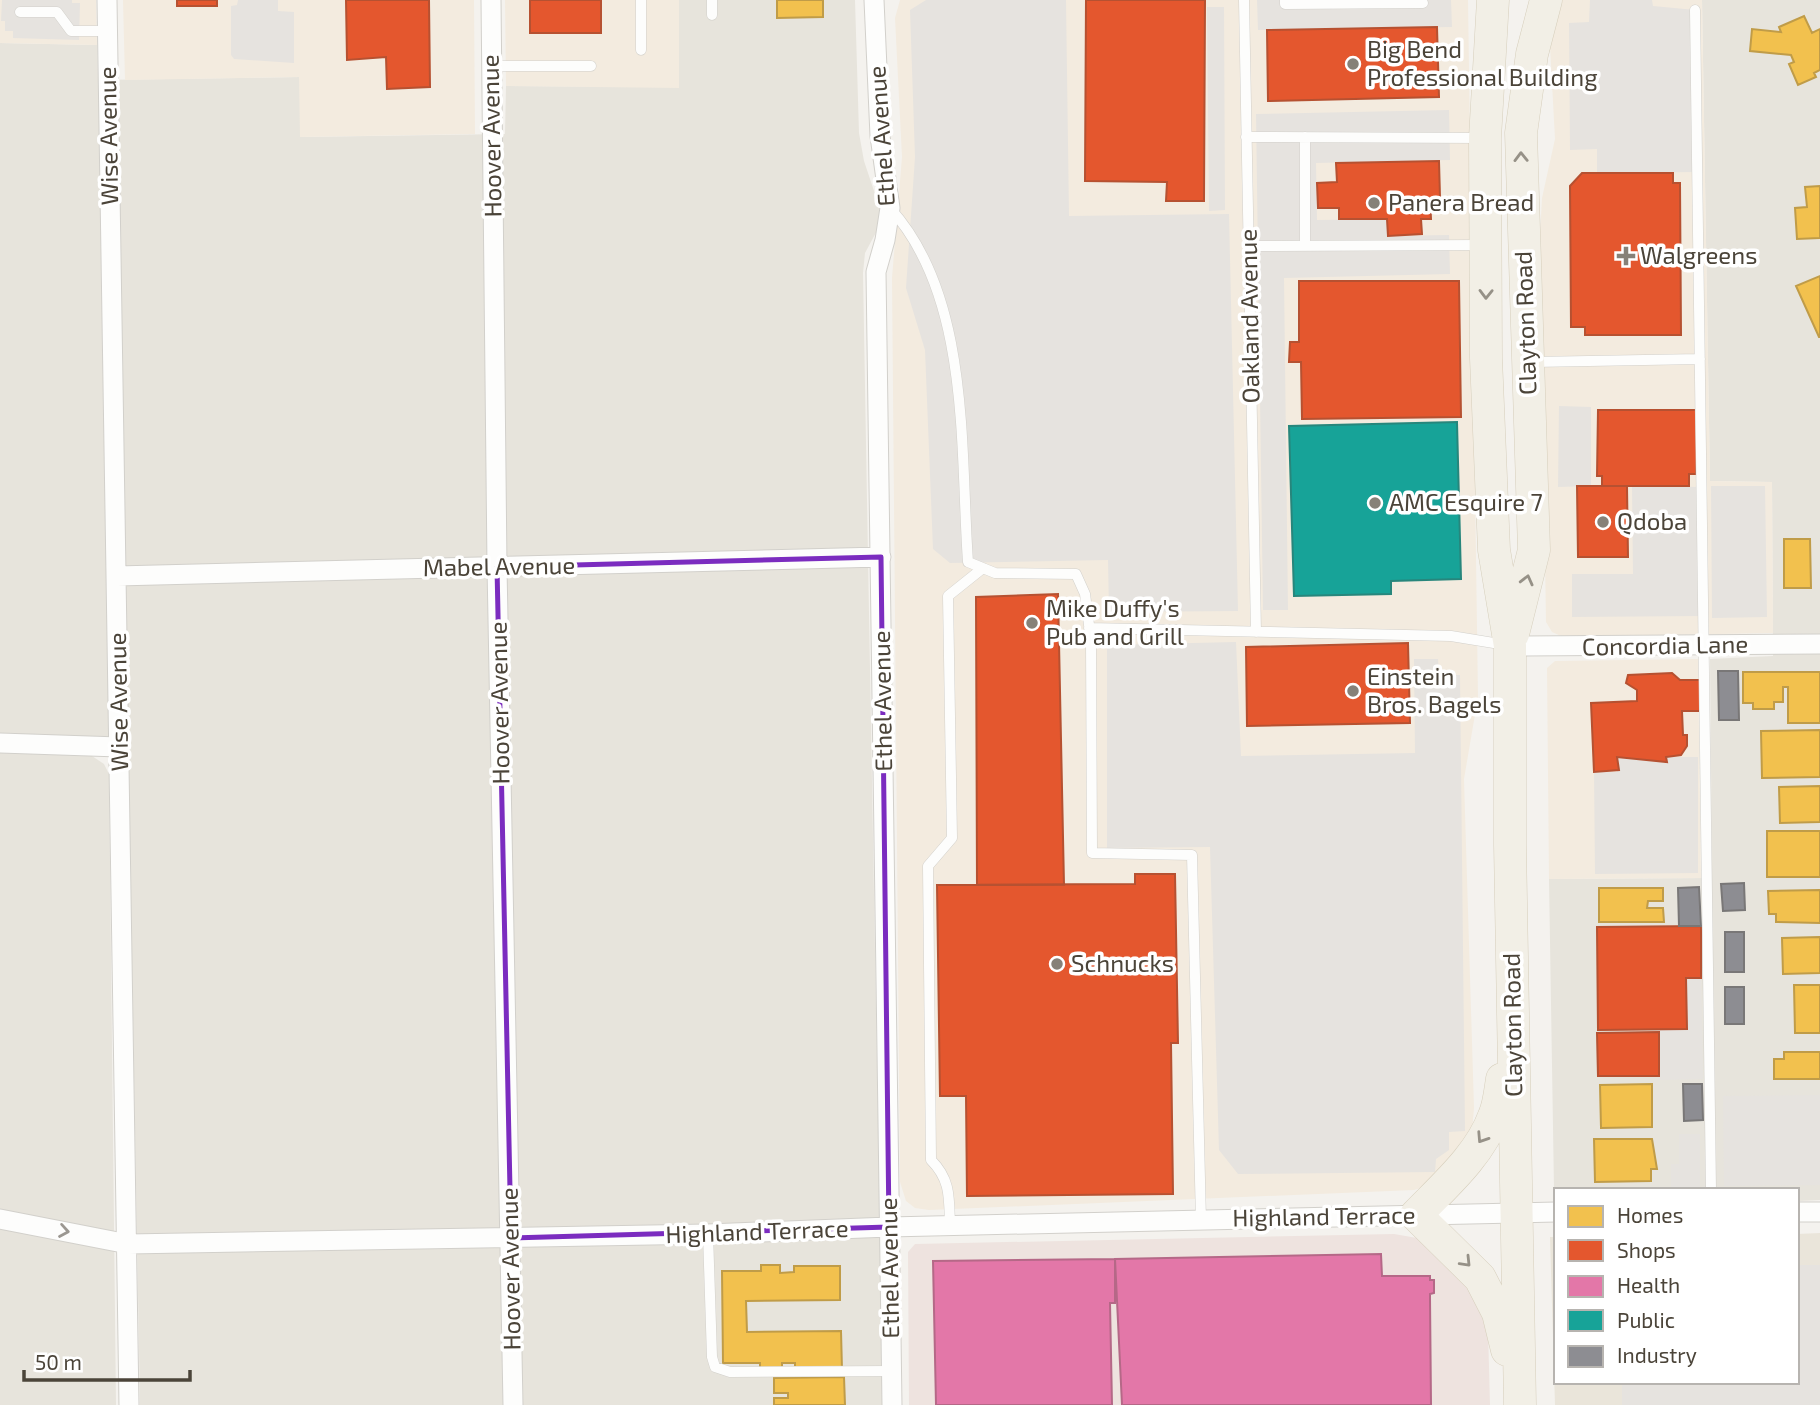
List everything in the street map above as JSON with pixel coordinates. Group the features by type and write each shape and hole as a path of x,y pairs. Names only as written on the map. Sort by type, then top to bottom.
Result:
{"main road":[{"name":"Clayton Road","path":"1493,0 1485,138 1486,358 1494,550 1510,646 1520,1405"},
{"name":"Clayton Road","path":"1510,646 1534,550 1521,133 1532,54 1546,0"},
{"path":"1513,1026 1495,1115 1486,1133 1464,1164 1416,1215 1471,1266 1490,1292 1498,1313 1520,1405"}],"street":[{"name":"Wise Avenue","path":"107,0 130,1405"},
{"name":"Hoover Avenue","path":"491,0 497,567 513,1405"},
{"name":"Ethel Avenue","path":"874,0 880,136 890,208 876,272 892,1405"},
{"name":"Mabel Avenue","path":"117,576 881,557"},
{"name":"Concordia Lane","path":"1510,646 1820,644"},
{"path":"0,743 119,747"},
{"name":"Highland Terrace","path":"0,1219 128,1244 708,1234 890,1227 1554,1212"},
{"path":"1799,1212 1820,1212"}],"lane":[{"path":"641,0 641,50"},
{"path":"712,0 712,15"},
{"name":"Oakland Avenue","path":"1244,0 1256,632"},
{"path":"1284,0 1285,5 1423,3"},
{"path":"1695,10 1711,1188"},
{"path":"20,12 57,12 71,31 107,31"},
{"path":"491,66 591,66"},
{"path":"1246,137 1485,138"},
{"path":"1305,137 1305,245"},
{"path":"890,208 919,252 944,310 956,365 968,562 995,573 1076,574 1085,594 1089,628 1092,853 1192,855 1201,1220"},
{"path":"1248,246 1487,245"},
{"path":"1528,362 1700,359"},
{"path":"950,1226 949,1187 943,1172 931,1160 928,866 952,838 948,596 983,568"},
{"path":"1089,628 1451,636 1510,646"},
{"path":"708,1234 712,1357 715,1367 730,1373 892,1371"}],"highlighted area":[{"path":"881,557 889,1227 511,1238 497,567"}],"shaded area":[{"path":"0,0 96,0 97,45 0,43"},
{"path":"2,0 72,0 72,3 80,3 79,40 13,38 13,31 5,31 5,21 1,21"},
{"path":"123,0 474,0 475,134 300,137 299,77 125,80"},
{"path":"238,0 278,0 278,11 294,12 294,63 234,59 231,55 231,6 237,5"},
{"path":"505,0 679,0 679,88 506,86"},
{"path":"679,0 855,0 859,133 864,161 881,212 880,225 865,253 863,273 883,1405 140,1405 128,740 0,735 0,43 97,45 98,80 300,77 301,137 505,134 506,86 679,87"},
{"path":"900,0 1468,0 1478,697 1464,779 1474,1108 1472,1131 1438,1183 1414,1190 929,1210 915,1208 906,1201 900,1182 892,278 902,157 895,18"},
{"path":"926,0 1066,0 1069,216 1229,214 1238,611 1109,612 1108,560 950,563 933,549 925,350 906,288 915,157 910,10"},
{"path":"1257,0 1451,0 1452,27 1258,30"},
{"path":"1562,0 1702,0 1710,481 1772,482 1773,633 1563,637 1552,632 1546,622 1540,236 1542,198 1555,139 1550,46"},
{"path":"1590,0 1652,0 1653,6 1695,10 1697,172 1597,173 1597,149 1570,150 1569,23 1589,22"},
{"path":"1702,0 1820,0 1820,1200 1799,1201 1799,1188 1554,1189 1549,879 1712,878 1710,659 1773,656 1772,482 1710,481"},
{"path":"1207,7 1224,7 1225,210 1209,211"},
{"path":"1449,110 1450,160 1316,163 1317,220 1387,219 1388,236 1449,235 1450,274 1284,278 1288,610 1263,610 1256,114"},
{"path":"1559,406 1591,407 1591,486 1558,487"},
{"path":"1632,486 1701,487 1702,616 1572,617 1572,574 1633,574"},
{"path":"1711,486 1765,486 1767,617 1712,618"},
{"path":"1236,642 1241,756 1415,753 1414,659 1438,659 1439,675 1460,675 1465,1131 1449,1132 1449,1150 1436,1159 1435,1172 1238,1174 1219,1150 1210,847 1107,848 1107,645"},
{"path":"1698,659 1701,878 1549,879 1547,668 1555,661"},
{"path":"0,753 92,756 104,764 109,774 116,1405 0,1405"},
{"path":"1617,757 1698,757 1698,873 1595,874 1594,772 1617,772"},
{"path":"1686,978 1701,978 1703,1079 1659,1080 1659,1029 1687,1029"},
{"path":"1820,1095 1820,1185 1724,1186 1723,1096"},
{"path":"1679,1134 1700,1134 1700,1187 1671,1187 1671,1164 1679,1164"},
{"path":"1820,1233 1820,1405 1555,1405 1554,1384 1799,1384 1799,1234"},
{"path":"1394,1234 1417,1238 1466,1278 1488,1330 1490,1405 909,1405 908,1252 915,1244"},
{"path":"1550,1237 1554,1237 1554,1371"},
{"path":"1799,1265 1820,1265 1820,1405 1622,1405 1622,1384 1799,1384"}],"building: Homes":[{"path":"777,0 823,0 823,17 777,18"},
{"path":"1804,16 1812,33 1820,29 1820,70 1814,73 1816,77 1798,85 1789,64 1794,62 1791,55 1750,51 1752,29 1781,32 1779,27"},
{"path":"1820,186 1820,238 1797,239 1795,208 1807,207 1805,187"},
{"path":"1820,276 1820,337 1819,337 1796,286"},
{"path":"1784,539 1810,539 1811,588 1784,588"},
{"path":"1743,672 1820,672 1820,723 1788,723 1788,687 1783,687 1783,702 1774,702 1774,709 1753,709 1753,703 1743,703"},
{"path":"1820,730 1820,777 1762,778 1761,731"},
{"path":"1820,786 1820,822 1780,823 1779,787"},
{"path":"1767,831 1820,831 1820,877 1767,877"},
{"path":"1599,888 1663,888 1663,901 1648,901 1647,908 1663,908 1664,922 1599,922"},
{"path":"1820,890 1820,923 1776,922 1776,914 1769,914 1768,891"},
{"path":"1820,937 1820,973 1783,974 1782,938"},
{"path":"1794,985 1820,985 1820,1033 1795,1033"},
{"path":"1784,1052 1820,1052 1820,1079 1774,1079 1774,1059 1784,1059"},
{"path":"1652,1084 1652,1127 1601,1128 1600,1085"},
{"path":"1594,1139 1652,1139 1657,1169 1651,1169 1651,1181 1595,1182"},
{"path":"761,1265 780,1265 780,1273 794,1272 794,1266 840,1266 840,1300 746,1301 747,1332 841,1331 842,1370 795,1371 795,1363 782,1363 782,1370 760,1371 760,1363 723,1363 722,1271 761,1271"},
{"path":"844,1377 845,1405 774,1405 774,1398 788,1398 788,1393 774,1393 774,1378"}],"building: Shops":[{"path":"177,0 217,0 217,6 177,6"},
{"path":"346,0 429,0 430,87 387,89 386,57 347,60"},
{"path":"530,0 601,0 601,33 530,33"},
{"path":"1086,0 1205,0 1204,201 1166,201 1167,182 1085,181"},
{"name":"Big Bend Professional Building","path":"1437,27 1439,97 1268,101 1267,30"},
{"name":"Panera Bread","path":"1439,161 1440,197 1430,198 1431,219 1421,219 1422,234 1388,236 1387,219 1339,219 1339,208 1318,208 1317,183 1337,182 1336,163"},
{"name":"Walgreens","path":"1582,173 1673,173 1673,183 1680,183 1681,335 1585,335 1585,327 1571,327 1570,186"},
{"path":"1299,281 1459,281 1461,417 1302,419 1301,362 1289,362 1290,342 1299,342"},
{"path":"1598,410 1700,410 1696,474 1689,474 1689,486 1602,486 1602,476 1597,476"},
{"name":"Qdoba","path":"1577,486 1627,486 1628,557 1578,557"},
{"path":"1058,594 1064,885 977,885 976,597"},
{"path":"1408,643 1410,723 1247,726 1246,647"},
{"path":"1672,673 1680,680 1702,680 1702,711 1682,711 1683,735 1687,735 1687,746 1681,755 1666,757 1667,762 1617,757 1619,770 1594,772 1591,703 1637,701 1637,690 1626,683 1628,675"},
{"name":"Schnucks","path":"1135,874 1175,874 1178,1043 1171,1043 1173,1194 967,1196 966,1096 940,1096 937,885 1135,884"},
{"path":"1701,926 1701,978 1686,978 1687,1029 1598,1030 1597,927"},
{"path":"1659,1032 1659,1076 1598,1076 1597,1033"}],"building: Health":[{"path":"1381,1254 1382,1276 1430,1276 1430,1280 1434,1280 1434,1293 1430,1294 1431,1405 1122,1405 1115,1259"},
{"path":"1115,1259 1115,1303 1110,1303 1112,1405 936,1405 933,1261"}],"building: Public":[{"name":"AMC Esquire 7","path":"1457,422 1461,579 1391,581 1391,594 1294,596 1289,426"}],"building: Industry":[{"path":"1718,671 1738,671 1739,720 1719,720"},
{"path":"1744,883 1745,910 1723,911 1721,884"},
{"path":"1699,887 1701,926 1679,926 1678,888"},
{"path":"1725,932 1744,932 1744,972 1725,972"},
{"path":"1725,987 1744,987 1744,1024 1725,1024"},
{"path":"1683,1084 1702,1084 1703,1120 1684,1121"}],"place":[{"name":"Big Bend Professional Building","path":"1353,64"},
{"name":"Panera Bread","path":"1374,203"},
{"name":"Walgreens","path":"1626,256"},
{"name":"AMC Esquire 7","path":"1375,503"},
{"name":"Qdoba","path":"1603,522"},
{"name":"Mike Duffy's Pub and Grill","path":"1032,623"},
{"name":"Einstein Bros. Bagels","path":"1353,691"},
{"name":"Schnucks","path":"1057,964"}]}
